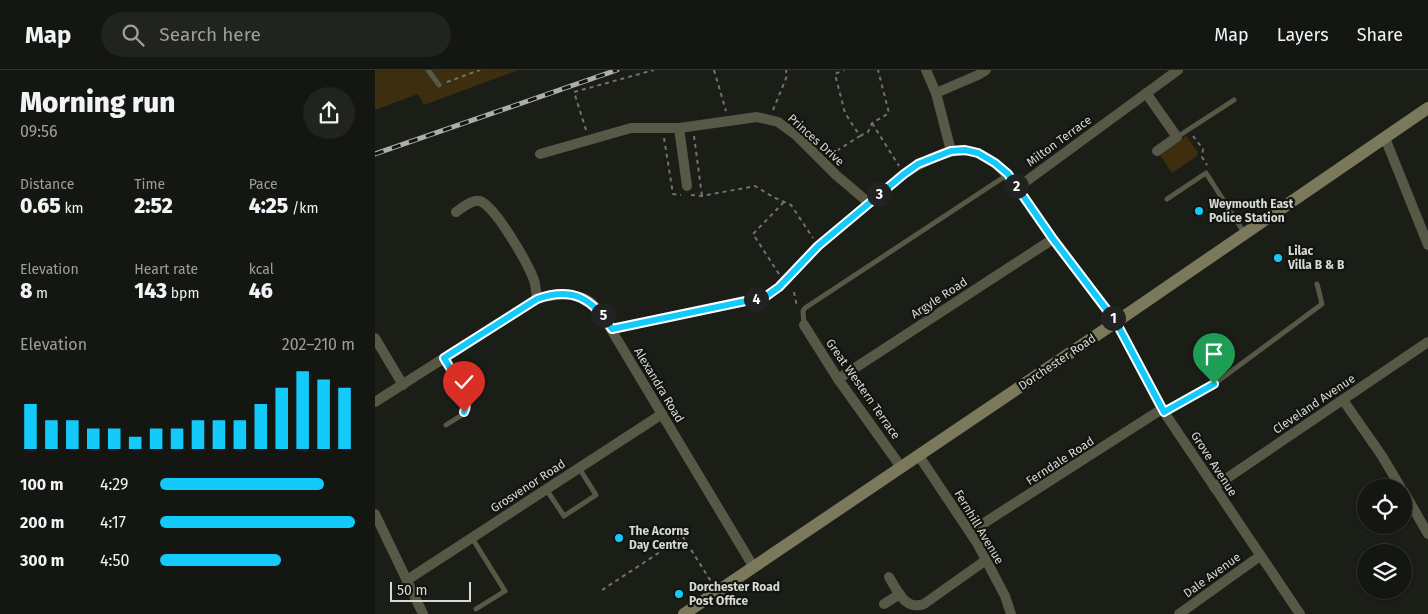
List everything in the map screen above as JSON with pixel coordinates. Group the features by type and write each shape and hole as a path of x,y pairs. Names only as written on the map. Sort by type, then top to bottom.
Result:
{"main road":[{"name":"Dorchester Road","path":"684,614 919,456 1428,108"}],"street":[{"path":"926,70 936,93 951,151"},
{"path":"936,93 986,70"},
{"name":"Milton Terrace","path":"1017,188 1178,70"},
{"path":"1146,93 1177,136 1157,152"},
{"name":"Princes Drive","path":"540,154 631,128 679,128 757,117 778,122 796,135 869,203"},
{"path":"679,128 687,186"},
{"path":"1385,138 1428,245"},
{"path":"612,329 756,299 772,293 818,246 904,174 918,164 951,151 965,150 978,153 995,163 1008,174 1053,239 1116,322"},
{"path":"456,212 473,201 479,201 486,205 509,233 528,267 534,281 537,299"},
{"name":"Argyle Road","path":"838,379 1053,239"},
{"name":"Alexandra Road","path":"375,402 537,299 549,295 580,297 590,302 612,329 753,566"},
{"name":"Grove Avenue","path":"1116,322 1163,410 1300,614"},
{"name":"Great Western Terrace","path":"804,326 838,379 901,467"},
{"path":"375,338 403,385"},
{"name":"Cleveland Avenue","path":"1214,487 1428,342"},
{"path":"1343,400 1396,479"},
{"name":"Ferndale Road","path":"971,532 1163,410"},
{"name":"Grosvenor Road","path":"407,580 662,414"},
{"name":"Fernhill Avenue","path":"919,456 971,532 1005,596 1011,614"},
{"path":"1412,506 1428,534"},
{"path":"375,514 423,614"},
{"name":"Dale Avenue","path":"1179,614 1260,556"},
{"path":"889,577 906,603 920,605 986,560"},
{"path":"884,604 900,594"}],"lane":[{"path":"428,70 439,85"},
{"path":"1177,136 1234,100"},
{"path":"1167,199 1206,173 1245,234"},
{"path":"804,326 803,311 805,308 1008,174"},
{"path":"1163,410 1214,384 1322,304 1317,284"},
{"path":"444,358 465,394 467,404 462,415 446,424"},
{"path":"547,489 564,516 596,496 579,468"},
{"path":"472,538 505,591 476,609"}],"path":[{"path":"439,85 480,70"},
{"path":"589,140 574,92 654,70"},
{"path":"714,70 729,121"},
{"path":"769,120 787,76 785,70"},
{"path":"843,70 835,74 845,113 860,136"},
{"path":"822,160 869,132 872,123 889,113 877,70"},
{"path":"872,123 904,174"},
{"path":"693,126 702,196"},
{"path":"663,128 673,194 702,196 755,186 791,205 818,246"},
{"path":"783,282 753,234 784,202"},
{"path":"602,590 683,537 717,591"}],"shaded area":[{"path":"375,70 518,70 424,105 418,94 375,110"},
{"path":"1186,136 1198,152 1197,156 1172,173 1160,155"}],"railway":[{"path":"375,154 617,70"}],"place":[{"name":"Weymouth East Police Station","path":"1199,211"},
{"name":"Lilac Villa B & B","path":"1278,258"},
{"name":"The Acorns Day Centre","path":"619,538"},
{"name":"Dorchester Road Post Office","path":"679,594"}],"route":[{"path":"464,412 467,404 465,394 444,358 537,299 549,295 580,297 590,302 612,329 765,297 779,287 818,246 904,174 918,164 937,155 965,150 978,153 995,163 1008,174 1053,239 1116,322 1164,412 1214,384"}]}
